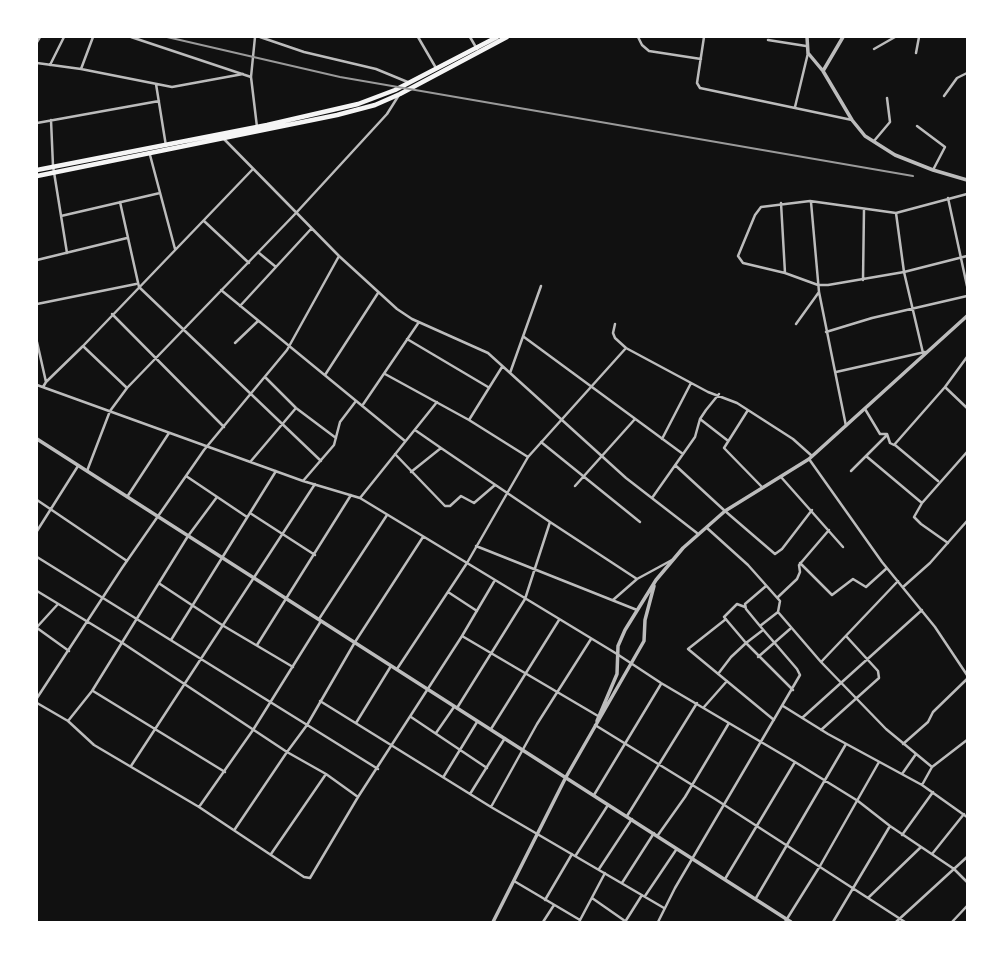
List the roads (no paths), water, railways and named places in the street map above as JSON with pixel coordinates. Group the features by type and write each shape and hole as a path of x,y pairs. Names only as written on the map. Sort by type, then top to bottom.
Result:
{"main road":[{"path":"37,170 337,116 375,105 497,37"},
{"path":"412,84 436,68 507,37"},
{"path":"37,176 53,169"}],"street":[{"path":"37,42 40,37"},
{"path":"50,65 64,37"},
{"path":"81,69 93,37"},
{"path":"131,37 251,77"},
{"path":"257,129 251,77 257,37 304,52 376,69 412,84"},
{"path":"418,37 436,68"},
{"path":"470,37 477,49"},
{"path":"638,37 642,46 649,51 701,59"},
{"path":"704,37 697,83 700,88 852,120"},
{"path":"781,42 782,37"},
{"path":"807,37 808,53 823,71 860,132 895,155 967,180"},
{"path":"823,71 843,37"},
{"path":"874,49 895,37"},
{"path":"916,53 919,37"},
{"path":"768,40 806,46"},
{"path":"795,107 808,53"},
{"path":"37,63 181,87 243,74"},
{"path":"944,96 957,78 967,73"},
{"path":"156,83 166,146"},
{"path":"87,471 110,411 127,388 259,252 387,114 398,92"},
{"path":"873,142 890,122 887,98"},
{"path":"37,122 159,101"},
{"path":"51,120 53,169 67,253"},
{"path":"917,126 945,147 933,170"},
{"path":"222,136 296,213 404,314 479,348 495,359 601,457 697,533"},
{"path":"149,151 174,249"},
{"path":"43,387 138,285 253,170"},
{"path":"61,216 160,193"},
{"path":"967,194 896,213 810,201 759,208 738,256 743,263 785,273 818,285 904,272 967,256"},
{"path":"948,198 967,286"},
{"path":"810,201 819,292 846,426"},
{"path":"120,202 138,285 321,461"},
{"path":"780,203 785,273"},
{"path":"863,279 864,209"},
{"path":"896,213 904,272 923,353"},
{"path":"204,221 248,263"},
{"path":"240,306 312,228"},
{"path":"37,260 127,238"},
{"path":"259,252 275,267"},
{"path":"340,256 289,346 207,446 127,561 37,701 68,721 94,745 235,829 304,877 310,878 495,580"},
{"path":"37,304 138,285"},
{"path":"510,373 541,286"},
{"path":"221,290 405,441"},
{"path":"324,375 378,292"},
{"path":"796,324 819,292"},
{"path":"826,332 967,296"},
{"path":"112,314 224,427"},
{"path":"597,720 617,674 617,654 621,637 656,580 672,560 697,533 725,512 811,457 967,316"},
{"path":"235,343 258,321"},
{"path":"362,406 419,322"},
{"path":"615,324 615,338 626,348 708,392 719,394 793,439 811,457 887,568 922,610 967,673 933,712 928,722 903,744"},
{"path":"524,337 683,454"},
{"path":"407,340 488,387"},
{"path":"37,342 46,382"},
{"path":"83,346 127,388"},
{"path":"397,669 467,563 528,457 626,348"},
{"path":"836,372 923,353 933,348"},
{"path":"895,445 967,357"},
{"path":"469,420 502,367"},
{"path":"385,374 469,420 528,457"},
{"path":"264,376 296,408 337,438"},
{"path":"662,439 691,382"},
{"path":"37,385 303,481 360,498 858,801 902,835 954,869 967,882"},
{"path":"945,387 967,408"},
{"path":"652,498 698,432 700,419 719,394"},
{"path":"303,481 334,445 340,422 356,401"},
{"path":"360,498 437,402"},
{"path":"251,461 296,408"},
{"path":"864,409 880,434 887,435"},
{"path":"748,410 727,440 725,450 762,487"},
{"path":"575,486 635,419"},
{"path":"700,419 727,440"},
{"path":"415,430 637,579"},
{"path":"127,497 169,433"},
{"path":"887,435 890,443 939,482"},
{"path":"851,471 887,435"},
{"path":"37,439 788,921 879,762"},
{"path":"541,442 640,522"},
{"path":"411,472 441,448"},
{"path":"948,543 915,519 915,513 967,452"},
{"path":"395,454 445,506 450,506 461,496 474,503 495,485"},
{"path":"866,456 922,503"},
{"path":"675,464 725,512 775,554 782,549 812,510"},
{"path":"37,531 79,466"},
{"path":"171,641 276,471"},
{"path":"186,477 315,555"},
{"path":"781,477 843,547"},
{"path":"131,767 315,484"},
{"path":"257,645 351,495"},
{"path":"68,721 92,691 188,536 217,497"},
{"path":"37,500 127,561"},
{"path":"199,807 253,730 387,515"},
{"path":"903,587 967,521"},
{"path":"436,733 493,654 525,599 550,522"},
{"path":"705,527 748,565 777,598 780,606 778,612 733,654 718,674"},
{"path":"777,598 797,579 800,563 829,530"},
{"path":"235,829 306,725 355,642 423,537"},
{"path":"476,546 638,610"},
{"path":"37,557 378,769"},
{"path":"613,600 637,579 672,560"},
{"path":"800,563 832,595 853,579 866,587 887,568"},
{"path":"493,922 565,777 646,638 645,620 656,580"},
{"path":"821,662 898,581"},
{"path":"160,584 293,667"},
{"path":"745,607 746,602 767,586"},
{"path":"37,591 121,642 358,797"},
{"path":"448,592 477,611"},
{"path":"59,603 37,628 69,651"},
{"path":"658,922 664,908 793,690 799,678 799,672 745,607 737,604 724,615 726,619 758,657 793,690"},
{"path":"802,718 922,610"},
{"path":"778,612 855,699 903,744 932,766"},
{"path":"635,615 645,620"},
{"path":"726,619 688,649 774,720"},
{"path":"491,729 559,620"},
{"path":"758,657 791,628"},
{"path":"462,636 557,692 626,744 905,922"},
{"path":"821,730 879,678 878,671 846,636"},
{"path":"491,807 557,692 591,639"},
{"path":"356,723 391,666"},
{"path":"704,707 727,681"},
{"path":"594,795 661,683"},
{"path":"92,691 225,772"},
{"path":"320,701 491,807 538,832 664,908"},
{"path":"627,816 697,703"},
{"path":"783,706 922,785 965,815 932,853"},
{"path":"410,716 487,768"},
{"path":"444,776 478,721"},
{"path":"622,883 692,785 729,723"},
{"path":"470,794 505,738"},
{"path":"922,785 932,766 967,740"},
{"path":"756,898 846,743"},
{"path":"902,775 916,754"},
{"path":"725,879 795,762"},
{"path":"271,854 326,774"},
{"path":"902,835 933,792"},
{"path":"545,900 608,804"},
{"path":"599,869 632,819"},
{"path":"833,922 890,826"},
{"path":"867,898 921,847"},
{"path":"592,898 625,922 677,848"},
{"path":"896,922 967,857"},
{"path":"514,881 580,921 605,873"},
{"path":"543,922 554,905"},
{"path":"952,922 967,906"}],"railway":[{"path":"167,37 340,77 913,176"}]}
